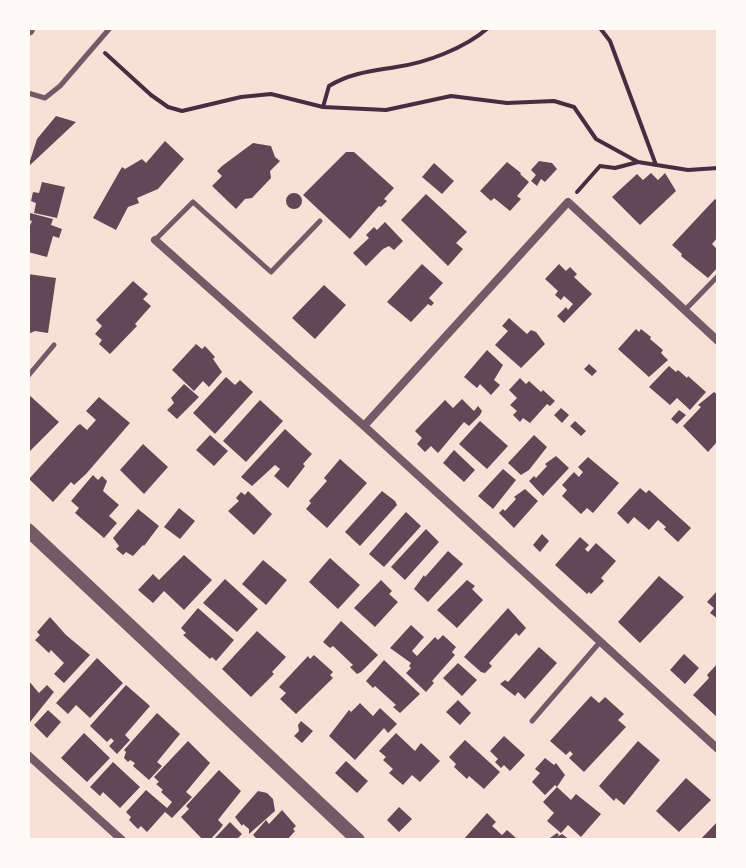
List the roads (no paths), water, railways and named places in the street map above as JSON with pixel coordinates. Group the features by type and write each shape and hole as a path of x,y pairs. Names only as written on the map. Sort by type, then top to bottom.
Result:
{"street":[{"path":"364,426 568,202 718,341"},
{"path":"155,240 718,749"},
{"path":"28,530 358,840"},
{"path":"28,755 122,840"}],"lane":[{"path":"28,93 45,98 60,86 110,28"},
{"path":"155,240 193,202 271,272 320,221"},
{"path":"685,310 718,276"},
{"path":"28,376 54,345"},
{"path":"532,721 600,642"}]}
